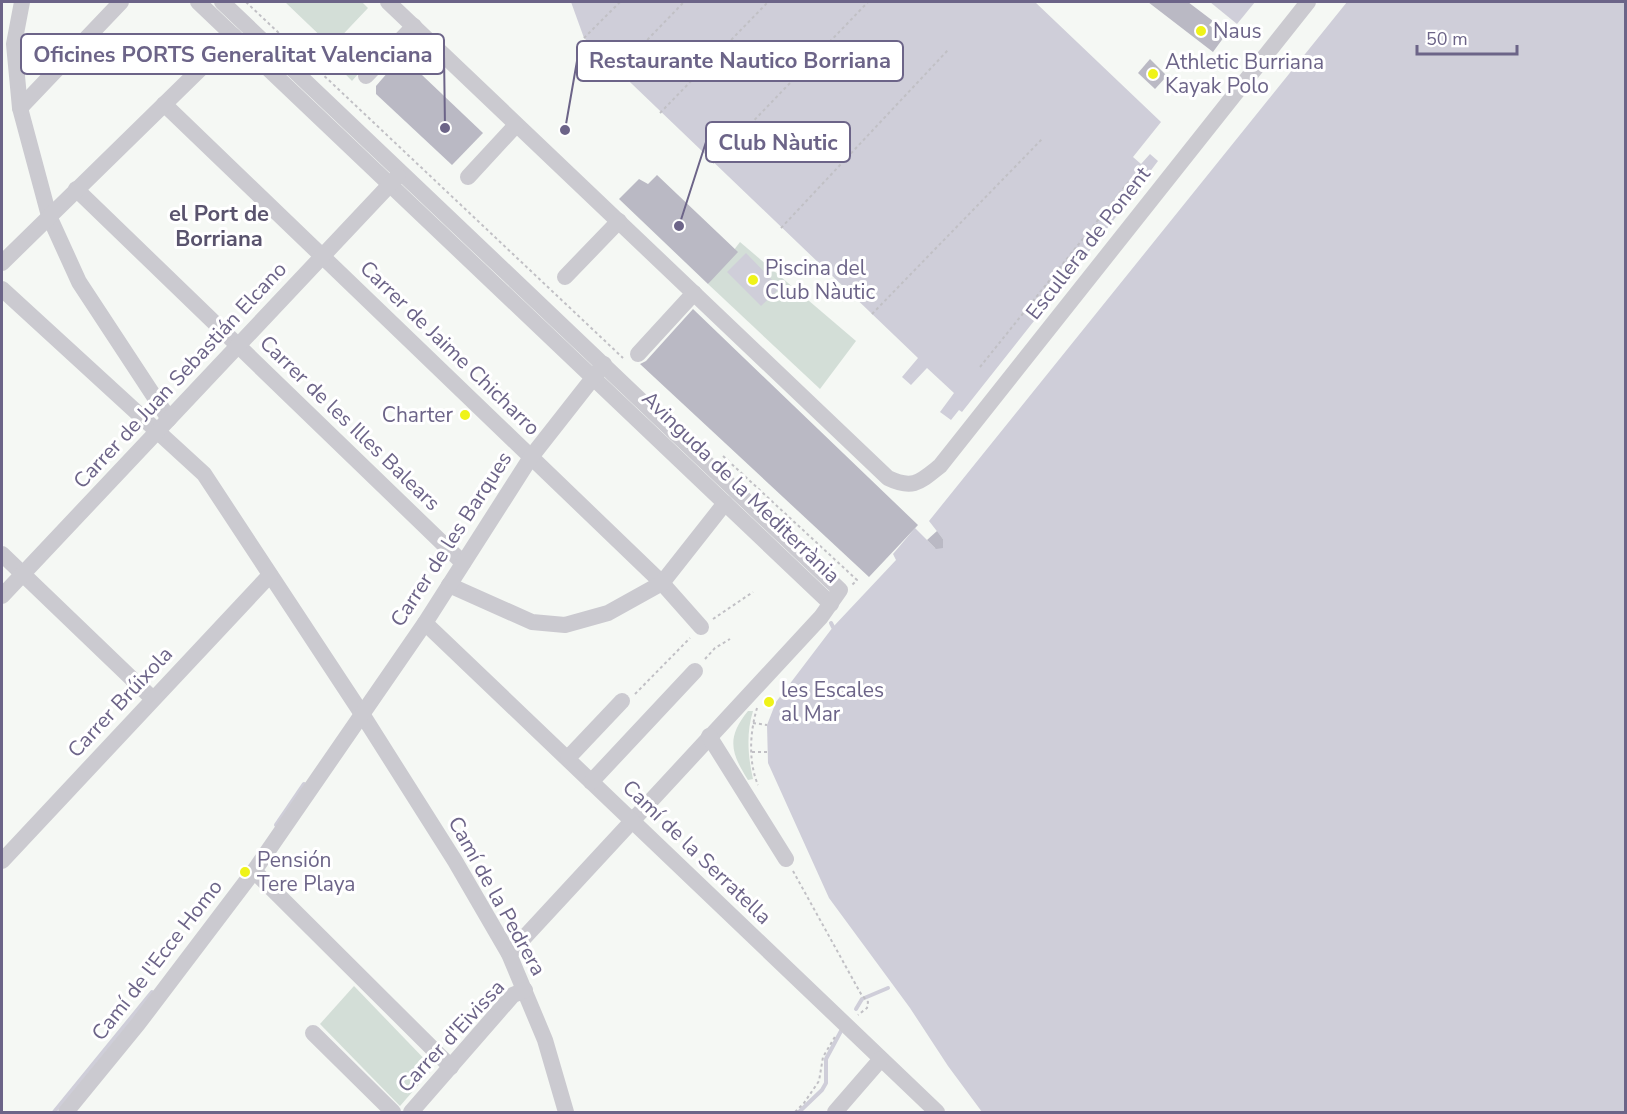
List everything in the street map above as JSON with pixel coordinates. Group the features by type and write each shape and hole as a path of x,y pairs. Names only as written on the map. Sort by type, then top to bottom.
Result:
{"street":[{"path":"22,2 14,44 20,108 49,216 79,282 164,424"},
{"path":"20,108 121,2"},
{"name":"Avinguda de la Mediterrània","path":"198,2 396,178"},
{"name":"Avinguda de la Mediterrània","path":"222,2 396,178 599,370 840,590 831,604 724,504 599,370"},
{"path":"388,2 694,293 638,354"},
{"name":"Escullera de Ponent","path":"694,293 888,478 903,485 922,480 940,466 1308,2"},
{"path":"366,76 414,26"},
{"path":"2,263 234,36"},
{"name":"Carrer de Jaime Chicharro","path":"164,104 662,583 701,627"},
{"path":"468,177 516,124"},
{"name":"Carrer de Juan Sebastián Elcano","path":"2,596 396,178"},
{"name":"Carrer de les Illes Balears","path":"76,189 463,563"},
{"path":"565,277 619,221"},
{"path":"2,289 164,424"},
{"name":"Carrer de les Barques","path":"362,714 425,623 531,457 599,370"},
{"name":"Camí de la Pedrera","path":"164,424 204,474 362,714 455,861 509,954 525,990 545,1040 566,1113"},
{"path":"449,585 532,622 565,625 608,613 662,583 724,504"},
{"path":"2,554 153,699"},
{"name":"Carrer Brúixola","path":"2,861 270,575"},
{"path":"509,954 633,822 831,604"},
{"name":"Camí de la Serratella","path":"425,623 938,1113"},
{"path":"591,782 695,670"},
{"path":"568,758 622,700"},
{"name":"Camí de l'Ecce Homo","path":"66,1113 138,1024 254,871 362,714"},
{"path":"710,736 786,859"},
{"path":"254,871 451,1067"},
{"name":"Carrer d'Eivissa","path":"411,1113 513,995 525,990"},
{"path":"313,1033 393,1113"},
{"path":"835,1113 882,1059"}],"path":[{"path":"584,38 620,2"},
{"path":"618,70 684,2"},
{"path":"660,113 768,2"},
{"path":"713,163 868,2"},
{"path":"781,228 948,50"},
{"path":"872,314 1043,138"},
{"path":"981,367 1131,179"},
{"path":"1096,224 1106,230"},
{"path":"1031,305 1040,313"},
{"path":"622,700 626,703 701,627 753,592"},
{"path":"695,670 715,648 730,639"},
{"path":"762,696 776,702"},
{"path":"758,706 753,723 752,752 759,787"},
{"path":"753,723 767,725"},
{"path":"752,752 767,752"},
{"path":"786,859 861,994 868,1002"},
{"path":"795,1113 819,1081 824,1057 839,1031 846,1025"}],"shaded area":[{"path":"285,2 362,2 368,8 332,46 358,74 352,81 325,53 331,46"},
{"path":"571,2 1035,2 1161,122 1133,157 1141,164 1150,154 1158,161 962,412 959,410 951,420 940,412 954,393 927,368 911,385 902,377 918,358 584,38"},
{"path":"1210,2 1255,2 1237,24"},
{"path":"1347,2 1625,2 1625,1112 982,1112 910,1008 829,898 768,763 767,725 776,702 833,627 896,560 893,554 915,528 935,548 943,548 943,539 929,521"},
{"path":"740,242 856,341 820,389 708,284"},
{"name":"Piscina del Club Nàutic","path":"746,253 780,288 761,306 727,272"},
{"path":"748,711 753,711 748,745 753,779 748,780 738,762 733,746 736,729"},
{"path":"354,986 433,1068 400,1106 320,1024"}],"building":[{"name":"Naus","path":"1148,2 1188,2 1213,21 1209,25 1224,37 1213,52"},
{"path":"402,56 483,133 452,165 376,94 376,86"},
{"name":"Athletic Burriana Kayak Polo","path":"1150,59 1167,76 1155,89 1138,73"},
{"path":"657,175 738,252 708,284 619,199 639,179 648,184"},
{"path":"693,309 918,525 869,577 640,364 646,361"},
{"path":"937,531 943,539 943,548 936,549 927,540"}],"waterway":[{"path":"831,623 833,627"},
{"path":"276,825 304,784"},
{"path":"856,1009 862,999 888,988"},
{"path":"54,1112 152,992"},
{"path":"799,1112 822,1090 826,1083 826,1059 841,1031"}],"place":[{"name":"Naus","path":"1201,31"},
{"name":"Athletic Burriana Kayak Polo","path":"1153,74"},
{"name":"Oficines PORTS Generalitat Valenciana","path":"445,128"},
{"name":"Restaurante Nautico Borriana","path":"565,130"},
{"name":"Club Nàutic","path":"679,226"},
{"name":"Piscina del Club Nàutic","path":"753,280"},
{"name":"Charter","path":"465,415"},
{"name":"les Escales al Mar","path":"769,702"},
{"name":"Pensión Tere Playa","path":"245,872"}],"district":[{"name":"el Port de Borriana","path":"219,226"}]}
